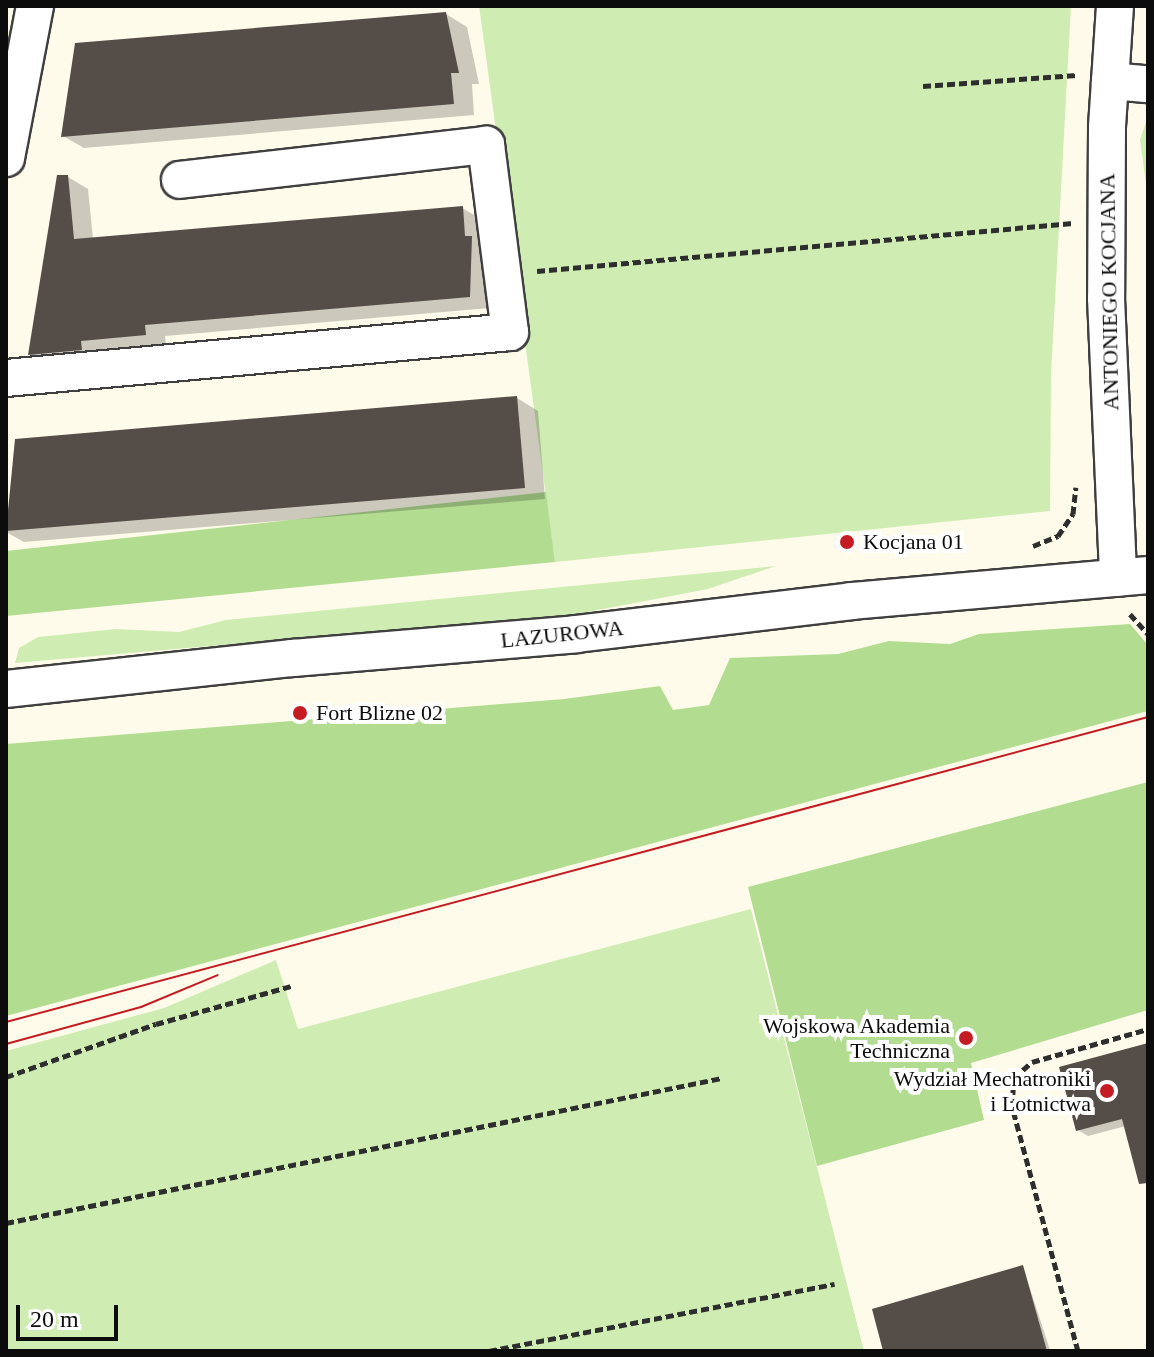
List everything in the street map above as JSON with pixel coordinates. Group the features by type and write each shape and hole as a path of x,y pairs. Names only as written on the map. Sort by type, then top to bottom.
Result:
{"street":[{"path":"6,158 35,6"},
{"name":"ANTONIEGO KOCJANA","path":"1115,6 1110,81 1106,298 1133,577"},
{"path":"1110,81 1148,84"},
{"path":"6,378 510,332 486,145 180,180"},
{"name":"LAZUROWA","path":"6,689 1133,577"}],"path":[{"path":"923,86 1068,74"},
{"path":"528,272 1073,223"},
{"path":"1033,546 1058,536 1073,514 1077,482"},
{"path":"1117,615 1132,614 1148,634"},
{"path":"6,1077 156,1024 291,986"},
{"path":"1078,1351 1012,1106 1014,1078 1032,1062 1148,1029"},
{"path":"6,1223 722,1078"},
{"path":"489,1351 835,1284"}],"green space":[{"path":"479,6 1071,6 1051,374 1050,511 555,562"},
{"path":"1148,116 1148,198 1140,140"},
{"path":"546,492 555,562 6,616 6,551"},
{"path":"776,566 708,589 577,614 15,663 19,648 38,637 116,629 179,632 226,620"},
{"path":"1130,624 1148,645 1148,711 6,1016 6,744 564,699 660,686 673,710 709,705 730,658 838,654 889,641 950,644 979,634"},
{"path":"1148,782 1148,1010 971,1063 984,1120 817,1166 748,887"},
{"path":"751,909 864,1351 6,1351 6,1051 164,1008 276,960 298,1029"}],"building":[{"path":"446,12 459,73 451,73 454,104 61,137 75,43"},
{"path":"57,175 68,175 74,239 463,206 465,236 472,236 470,297 145,325 146,335 81,341 82,350 28,355"},
{"path":"517,396 525,488 6,531 15,439"},
{"name":"Wydział Mechatroniki i Lotnictwa","path":"1148,1043 1148,1183 1139,1184 1122,1119 1076,1131 1059,1067"},
{"path":"1023,1265 1047,1351 883,1351 872,1309"}],"tram line":[{"path":"6,1022 1148,717"},
{"path":"6,1044 141,1007 218,975"}],"place":[{"name":"Kocjana 01","path":"847,542"},
{"name":"Fort Blizne 02","path":"300,713"},
{"name":"Wojskowa Akademia Techniczna","path":"966,1038"},
{"name":"Wydział Mechatroniki i Lotnictwa","path":"1107,1091"}]}
